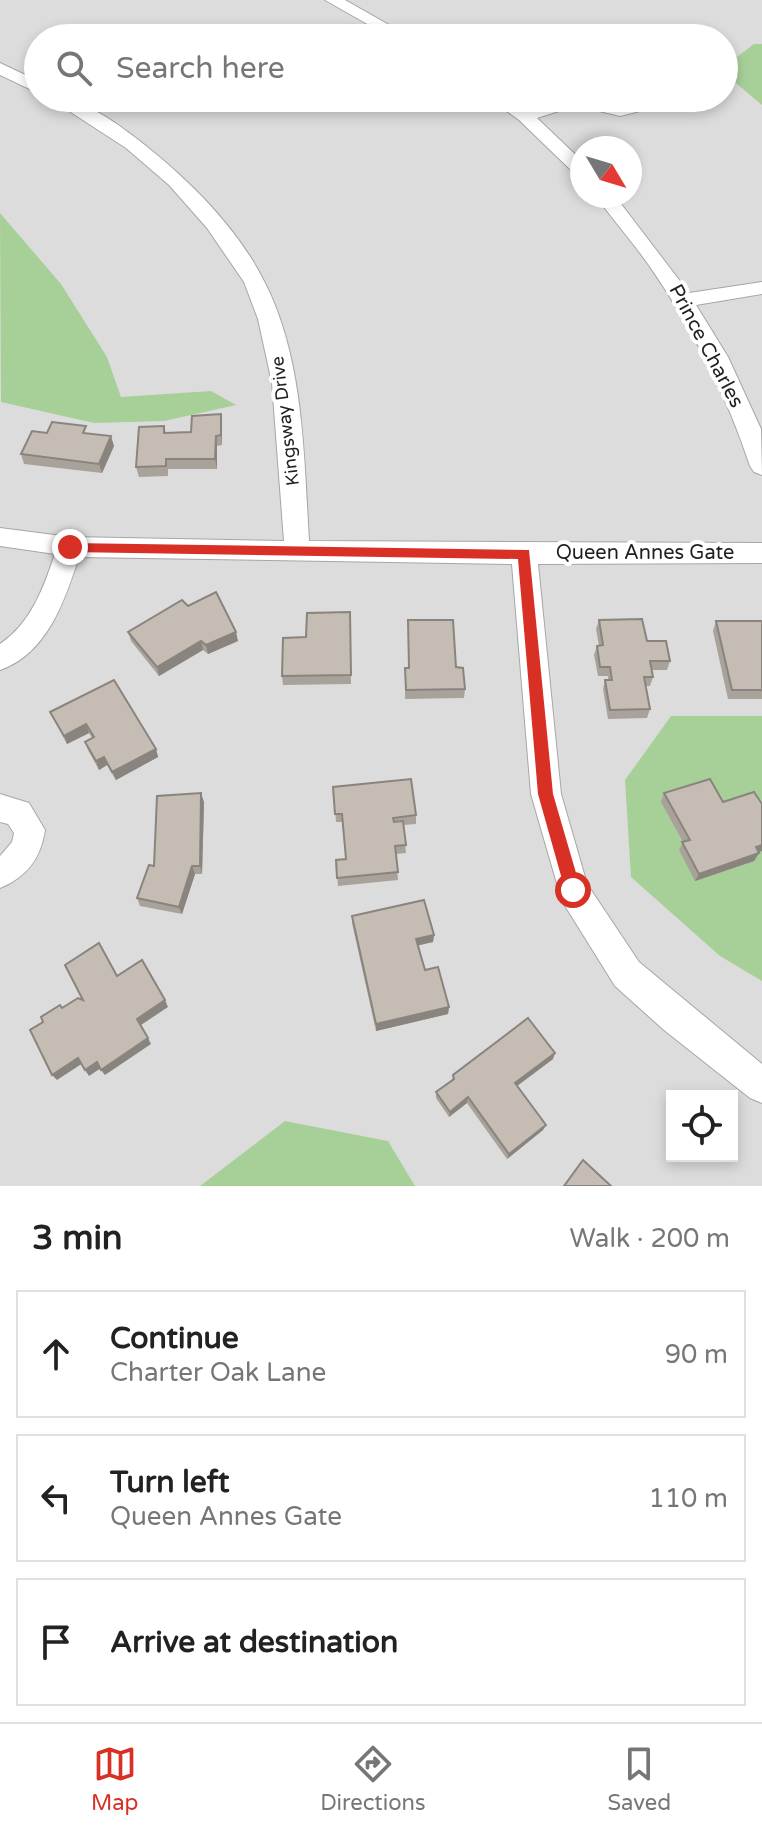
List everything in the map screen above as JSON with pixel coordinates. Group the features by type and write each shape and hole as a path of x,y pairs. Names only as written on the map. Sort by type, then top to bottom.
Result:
{"street":[{"path":"333,0 378,24"},
{"path":"0,68 24,81"},
{"name":"Kingsway Drive","path":"81,112 141,148 174,177 218,229 256,284 275,340 289,424 297,550"},
{"path":"519,112 570,159"},
{"path":"525,116 538,112"},
{"name":"Prince Charles","path":"615,208 685,300 746,421 762,466"},
{"path":"685,300 762,288"},
{"name":"Queen Annes Gate","path":"0,537 70,547 524,554 762,553"},
{"path":"0,659 35,630 50,605 70,547"},
{"path":"524,554 546,794 573,890 627,974 762,1087 762,1106"},
{"path":"0,808 18,813 30,830 24,853 16,863 0,873"}],"shaded area":[{"path":"0,0 762,0 762,1186 0,1186"}],"green space":[{"path":"754,44 762,44 762,105 738,85 738,56"},
{"path":"0,213 61,284 107,357 121,397 211,391 236,405 164,421 94,423 1,402"},
{"path":"671,716 762,716 762,981 720,956 631,877 625,780"},
{"path":"285,1121 388,1141 415,1186 200,1186"}],"building":[{"path":"221,414 221,435 216,436 215,459 166,459 166,466 136,467 139,427 164,426 164,433 191,432 192,416"},
{"path":"52,422 86,426 83,433 111,436 99,464 21,454 32,431 47,433"},
{"path":"216,592 236,632 206,645 201,641 157,667 128,632 182,600 188,606"},
{"path":"350,612 351,675 282,676 283,638 306,637 307,613"},
{"path":"642,619 647,641 666,641 670,661 650,661 653,677 644,677 650,709 610,710 605,680 612,680 610,667 600,667 597,646 603,645 599,620"},
{"path":"408,620 453,620 456,667 463,668 465,689 406,690"},
{"path":"716,621 762,621 762,690 732,690"},
{"path":"114,680 156,749 112,772 104,757 96,761 85,742 94,737 86,724 64,736 50,712"},
{"path":"411,779 416,815 393,818 394,822 403,821 406,845 395,846 398,872 337,878 336,860 346,859 342,814 335,814 333,787"},
{"path":"710,779 723,802 754,792 762,804 762,845 756,847 759,853 699,874 682,842 690,840 664,793"},
{"path":"201,793 200,866 192,866 179,907 137,898 149,865 154,866 157,796"},
{"path":"424,900 434,935 416,939 425,970 438,967 449,1007 376,1024 352,916"},
{"path":"99,943 117,976 142,960 165,1000 137,1019 148,1038 101,1070 97,1062 85,1070 78,1058 52,1075 30,1030 43,1022 41,1017 60,1005 62,1008 78,998 83,1000 65,965"},
{"path":"528,1018 555,1053 515,1083 546,1125 509,1154 468,1097 450,1112 436,1092 454,1079 453,1075"},
{"path":"583,1160 611,1186 564,1186"}],"route":[{"path":"70,547 524,554 546,794 573,890"}]}
